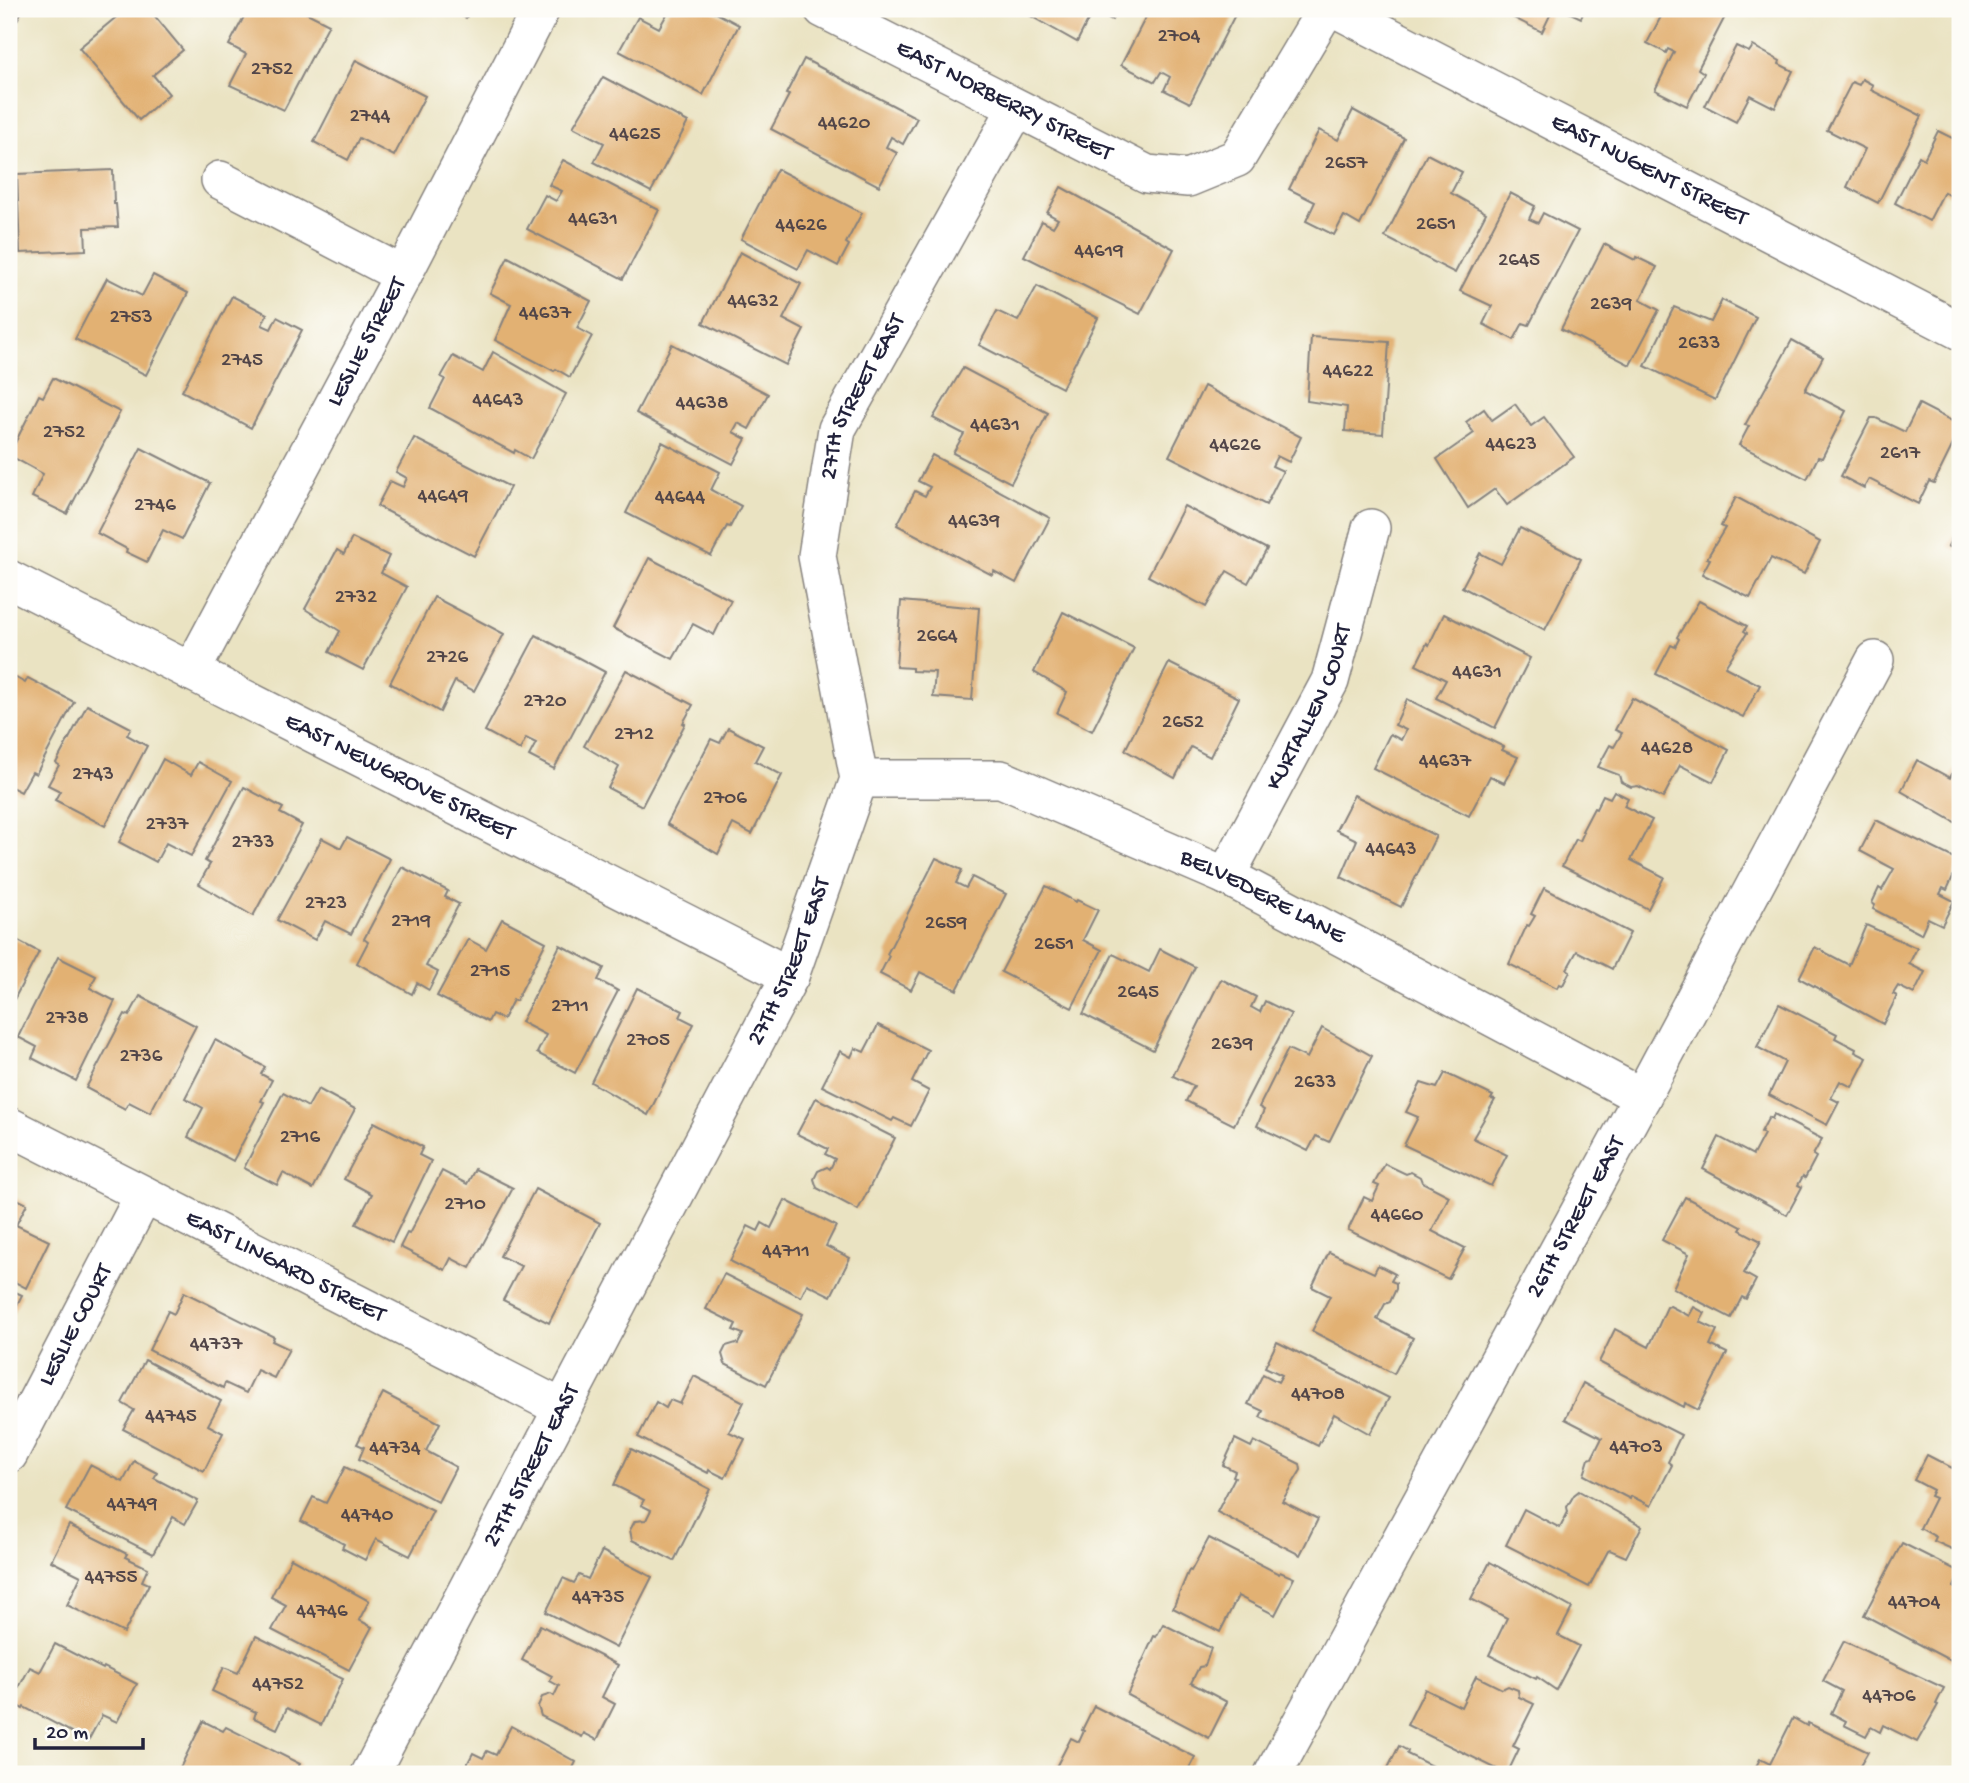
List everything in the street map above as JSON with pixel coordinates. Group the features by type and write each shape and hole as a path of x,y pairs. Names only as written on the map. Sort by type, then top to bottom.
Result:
{"street":[{"name":"LESLIE STREET","path":"191,672 403,275 541,9"},
{"name":"EAST NORBERRY STREET","path":"822,9 1147,174 1188,178 1237,158 1326,9"},
{"name":"EAST NUGENT STREET","path":"1336,9 1960,331"},
{"name":"27TH STREET EAST","path":"370,1774 790,976 859,779 817,556 837,429 1016,109"},
{"path":"220,180 403,275"},
{"name":"KURTALLEN COURT","path":"1226,876 1330,681 1371,528"},
{"name":"EAST NEWGROVE STREET","path":"9,579 790,976"},
{"name":"26TH STREET EAST","path":"1273,1774 1642,1097 1875,660"},
{"name":"BELVEDERE LANE","path":"859,779 1001,779 1226,876 1642,1097"},
{"name":"EAST LINGARD STREET","path":"9,1126 562,1408"},
{"name":"LESLIE COURT","path":"9,1454 144,1195"}],"building":[{"path":"9,9 23,9 16,22 9,26"},
{"path":"126,9 149,9 183,50 153,75 169,94 139,120 79,48"},
{"path":"248,9 299,9 329,24 284,110 230,85 246,54 229,45"},
{"path":"448,9 471,9 466,18"},
{"path":"670,9 709,9 739,25 703,95 619,51 638,17 659,28"},
{"path":"1030,9 1118,9 1112,20 1093,10 1077,42 1027,14"},
{"path":"1150,9 1238,9 1190,103 1164,90 1170,77 1161,72 1155,82 1121,65"},
{"path":"1513,9 1553,9 1542,32 1510,16"},
{"path":"1562,9 1585,9 1581,18"},
{"path":"1665,9 1729,9 1698,69 1704,73 1687,106 1655,90 1674,52 1668,49 1666,53 1647,43"},
{"path":"1736,46 1749,52 1753,46 1793,71 1775,108 1750,95 1736,122 1705,106"},
{"path":"804,59 917,118 903,144 891,137 886,147 897,153 879,186 771,129"},
{"path":"356,60 425,96 394,156 359,138 348,160 314,142"},
{"path":"603,77 688,122 651,192 594,162 604,143 573,127"},
{"path":"1862,79 1873,85 1871,90 1922,116 1878,203 1847,187 1865,149 1827,130 1852,82 1859,85"},
{"path":"1353,110 1404,138 1360,225 1344,216 1334,235 1306,221 1315,202 1289,189 1319,130 1338,140"},
{"path":"1938,131 1956,140 1960,131 1960,196 1952,192 1951,196 1944,192 1929,221 1895,203 1919,156 1924,159"},
{"path":"1427,154 1462,172 1451,193 1486,213 1455,273 1385,237"},
{"path":"563,160 659,210 623,279 527,229 545,195 556,201 562,191 549,185"},
{"path":"777,169 862,213 846,243 849,245 838,266 808,250 798,269 741,239"},
{"path":"113,170 118,227 85,228 86,250 20,253 17,174"},
{"path":"1061,187 1174,249 1140,314 1024,256 1042,221 1053,227 1058,219 1047,213"},
{"path":"1510,193 1535,206 1529,219 1538,223 1543,213 1578,231 1529,325 1523,323 1514,340 1483,324 1492,306 1460,291"},
{"path":"1604,244 1635,260 1636,257 1657,267 1640,300 1659,310 1630,365 1561,329"},
{"path":"740,252 801,284 783,319 804,330 786,365 703,323"},
{"path":"508,257 591,301 577,328 592,336 570,377 495,340 511,304 490,293"},
{"path":"153,275 188,293 146,375 75,339 107,278 142,296"},
{"path":"1037,286 1098,318 1062,388 979,345 997,311 1018,321"},
{"path":"232,296 267,314 262,325 271,329 277,317 302,330 251,428 182,391"},
{"path":"1722,300 1756,317 1715,400 1645,366 1674,307 1711,322"},
{"path":"1311,337 1389,342 1383,434 1345,431 1347,407 1307,401"},
{"path":"1792,340 1823,357 1805,390 1846,411 1822,458 1818,457 1807,479 1739,445 1749,426 1745,425"},
{"path":"672,344 768,394 749,429 738,423 733,432 746,439 733,464 636,413"},
{"path":"493,352 566,394 531,459 515,450 514,453 430,408 445,379 441,377 453,356 483,372"},
{"path":"963,368 1048,413 1011,483 953,453 964,434 933,418"},
{"path":"53,378 120,412 67,514 32,497 43,474 9,455 39,395 43,397"},
{"path":"1204,386 1301,437 1289,462 1277,456 1272,466 1283,471 1266,505 1169,456"},
{"path":"1515,404 1531,426 1544,417 1574,457 1507,505 1495,489 1468,508 1437,459 1474,433 1466,422 1484,409 1492,420"},
{"path":"1919,404 1960,425 1960,430 1934,483 1929,481 1918,504 1869,479 1864,488 1841,476 1871,418 1905,432"},
{"path":"414,438 510,487 474,556 377,506 390,481 403,487 407,478 396,472"},
{"path":"662,442 720,472 711,490 741,506 711,556 626,513"},
{"path":"141,448 210,483 182,539 163,530 147,562 97,533"},
{"path":"932,455 1050,518 1016,583 994,571 992,575 897,525 915,491 925,496 930,487 918,481"},
{"path":"1736,497 1820,542 1804,574 1771,558 1750,598 1702,574 1710,559 1707,558 1725,528 1721,526"},
{"path":"1184,506 1267,549 1248,583 1227,571 1206,607 1148,576"},
{"path":"1960,523 1960,552 1948,546"},
{"path":"1520,528 1581,559 1545,630 1462,587 1480,553 1501,564"},
{"path":"352,538 389,556 381,573 407,587 363,670 329,652 340,631 305,609 337,550 344,554"},
{"path":"649,558 731,600 714,635 693,624 673,659 613,628"},
{"path":"434,597 504,634 474,691 455,681 440,712 390,683"},
{"path":"901,601 979,608 972,700 933,697 935,672 896,667"},
{"path":"1699,601 1747,626 1744,631 1747,633 1725,667 1760,685 1743,717 1656,674 1671,645 1675,647 1679,639 1677,637"},
{"path":"1063,612 1134,648 1092,731 1057,713 1067,692 1034,672"},
{"path":"1444,614 1530,658 1495,728 1436,698 1446,680 1416,665"},
{"path":"536,635 605,672 554,769 529,756 536,743 526,738 520,750 485,731"},
{"path":"1169,663 1239,698 1210,757 1191,747 1175,778 1125,750"},
{"path":"626,670 693,705 642,806 608,788 619,767 584,746"},
{"path":"11,675 25,683 28,678 74,702 36,774 32,772 21,792 9,786"},
{"path":"1632,698 1729,750 1713,782 1680,765 1663,798 1638,786 1631,787 1621,782 1619,775 1598,767 1610,745 1614,747 1622,733 1615,730"},
{"path":"1407,699 1504,747 1502,750 1518,757 1504,783 1490,776 1469,816 1373,768 1390,734 1401,740 1406,730 1395,725"},
{"path":"87,705 131,728 127,735 147,746 105,826 55,800 60,791 48,785 59,765 56,763"},
{"path":"728,728 763,746 755,761 782,775 752,834 733,824 718,854 667,824 711,739 720,743"},
{"path":"1960,758 1960,825 1901,791 1917,760 1950,778"},
{"path":"163,759 191,775 198,762 232,781 191,856 166,843 156,862 119,842"},
{"path":"244,787 283,808 280,813 302,825 253,916 199,884 210,864 205,861"},
{"path":"1614,791 1628,798 1624,806 1652,820 1631,860 1664,877 1648,909 1562,866 1576,839 1580,841 1584,832 1582,831 1603,795 1610,798"},
{"path":"1354,795 1436,836 1401,907 1341,877 1357,840 1336,830"},
{"path":"1876,820 1960,861 1947,890 1943,888 1940,894 1954,901 1942,925 1928,918 1921,934 1873,909 1875,905 1872,903 1879,888 1882,890 1894,869 1860,851"},
{"path":"347,837 390,859 351,934 325,921 315,940 277,920 322,838 341,848"},
{"path":"936,858 962,870 956,883 966,888 972,877 1006,894 957,990 920,972 911,990 880,974 889,956 887,954"},
{"path":"402,867 448,891 445,897 459,904 426,966 438,972 429,990 417,983 412,994 357,963 368,942 364,939"},
{"path":"1046,886 1098,910 1083,940 1102,950 1072,1008 1001,972"},
{"path":"1544,888 1630,933 1612,969 1577,951 1567,969 1570,971 1563,985 1559,984 1557,988 1509,964 1527,925 1529,926 1535,916 1531,914"},
{"path":"502,919 546,942 516,1001 513,1000 503,1019 492,1014 488,1022 437,996 468,939 486,949"},
{"path":"1866,925 1917,948 1909,964 1925,972 1914,994 1898,986 1893,994 1897,996 1883,1024 1799,978 1815,947 1849,965"},
{"path":"9,936 39,952 9,1009"},
{"path":"560,945 604,968 598,980 618,991 575,1073 537,1053 546,1035 521,1022"},
{"path":"1160,949 1195,967 1153,1050 1083,1014 1113,954 1149,972"},
{"path":"58,957 96,976 90,988 115,1001 76,1081 32,1058 37,1047 18,1037"},
{"path":"1221,979 1256,997 1251,1007 1260,1012 1265,1001 1291,1014 1234,1125 1186,1101 1194,1086 1173,1076"},
{"path":"637,988 683,1011 680,1017 694,1024 648,1115 591,1082"},
{"path":"140,996 196,1026 150,1113 129,1102 125,1109 86,1088 125,1014 129,1016"},
{"path":"1779,1004 1837,1034 1835,1038 1867,1058 1852,1087 1840,1081 1831,1098 1839,1102 1827,1125 1769,1095 1785,1062 1757,1047"},
{"path":"878,1025 928,1050 912,1082 929,1091 911,1126 894,1118 892,1121 822,1086 840,1051 851,1057 855,1048 864,1052"},
{"path":"1322,1028 1372,1056 1329,1142 1316,1136 1308,1151 1257,1126 1264,1110 1259,1107 1288,1049 1307,1058"},
{"path":"215,1040 265,1067 261,1074 272,1080 261,1101 264,1102 233,1161 188,1137 203,1108 185,1098"},
{"path":"1445,1073 1493,1096 1491,1099 1495,1100 1473,1138 1507,1155 1491,1186 1404,1145 1418,1117 1406,1112 1421,1083 1437,1088"},
{"path":"318,1089 355,1109 313,1189 283,1173 277,1185 244,1168 283,1093 308,1107"},
{"path":"816,1098 895,1138 858,1210 817,1188 814,1179 818,1171 827,1167 830,1169 835,1159 825,1154 828,1149 797,1134"},
{"path":"1774,1114 1822,1139 1813,1155 1816,1157 1805,1178 1803,1176 1798,1185 1802,1187 1787,1215 1703,1169 1719,1137 1753,1155 1764,1134 1761,1132 1769,1117 1772,1119"},
{"path":"374,1122 423,1147 419,1155 431,1161 392,1242 356,1224 372,1194 344,1179"},
{"path":"1385,1164 1406,1174 1411,1172 1420,1177 1422,1182 1449,1196 1432,1231 1465,1248 1448,1279 1348,1230 1364,1197 1372,1201 1379,1186 1374,1184"},
{"path":"475,1169 513,1188 470,1268 451,1258 445,1270 400,1247 442,1171 467,1184"},
{"path":"535,1189 600,1223 549,1323 503,1300 521,1266 500,1256"},
{"path":"9,1195 27,1204 16,1225 49,1241 26,1288 9,1279"},
{"path":"1685,1197 1742,1227 1740,1230 1761,1241 1744,1273 1756,1280 1746,1299 1742,1297 1731,1318 1673,1288 1689,1254 1662,1240"},
{"path":"785,1200 836,1226 826,1246 850,1258 831,1296 807,1284 801,1297 730,1261 748,1226 758,1231 762,1223 771,1228"},
{"path":"1329,1252 1374,1273 1378,1265 1395,1274 1391,1281 1396,1283 1396,1289 1377,1319 1413,1338 1394,1374 1312,1331 1330,1296 1312,1287"},
{"path":"724,1274 803,1314 766,1385 725,1364 722,1354 726,1346 738,1344 743,1334 733,1330 736,1324 706,1309"},
{"path":"9,1289 22,1295 9,1321"},
{"path":"184,1292 274,1337 272,1341 289,1349 274,1378 257,1370 246,1393 225,1383 223,1388 149,1350 168,1311 174,1314"},
{"path":"1667,1307 1689,1316 1694,1307 1705,1313 1700,1322 1717,1330 1710,1345 1727,1353 1698,1410 1685,1403 1684,1407 1599,1362 1615,1329 1649,1347"},
{"path":"1277,1342 1389,1398 1370,1434 1334,1414 1318,1446 1260,1417 1263,1411 1248,1404 1263,1374 1278,1382 1282,1375 1265,1367"},
{"path":"145,1360 221,1401 208,1425 223,1433 204,1471 123,1429 134,1410 122,1403"},
{"path":"694,1376 744,1402 729,1432 745,1439 725,1478 709,1470 708,1473 638,1437 656,1402 666,1408 670,1400 680,1404"},
{"path":"1583,1383 1681,1435 1668,1462 1672,1465 1651,1506 1631,1496 1630,1499 1584,1475 1589,1459 1602,1438 1565,1419"},
{"path":"383,1393 440,1423 426,1451 456,1467 438,1502 359,1459 364,1447 357,1444"},
{"path":"1235,1439 1251,1447 1254,1441 1300,1464 1301,1470 1282,1501 1318,1519 1300,1555 1217,1512 1235,1477 1235,1471 1223,1465"},
{"path":"631,1449 710,1489 674,1561 632,1540 630,1530 635,1521 646,1520 651,1510 641,1505 644,1500 614,1485"},
{"path":"1927,1455 1952,1468 1954,1465 1960,1468 1960,1543 1956,1551 1934,1541 1936,1537 1920,1528 1935,1498 1930,1496 1933,1490 1914,1480"},
{"path":"134,1461 157,1473 154,1478 198,1501 185,1524 173,1517 153,1554 66,1510 90,1465 123,1482"},
{"path":"345,1467 433,1511 410,1556 376,1539 365,1560 342,1548 344,1544 301,1521 313,1497 326,1503"},
{"path":"1579,1491 1642,1526 1626,1557 1608,1551 1589,1587 1506,1545 1524,1509 1560,1528 1568,1512 1567,1507"},
{"path":"69,1525 127,1554 125,1557 148,1568 142,1581 149,1584 124,1633 67,1605 81,1576 51,1561"},
{"path":"1209,1538 1279,1574 1280,1572 1294,1578 1275,1615 1238,1596 1220,1632 1173,1608 1189,1570 1191,1571"},
{"path":"1902,1543 1960,1572 1954,1587 1959,1590 1954,1602 1960,1605 1960,1657 1957,1664 1864,1615"},
{"path":"602,1551 652,1577 616,1648 546,1612 563,1578 574,1583 579,1575 588,1579"},
{"path":"291,1558 369,1601 359,1620 372,1627 349,1670 272,1630 286,1605 271,1597"},
{"path":"1490,1562 1572,1608 1558,1635 1579,1646 1556,1690 1537,1677 1536,1679 1489,1655 1507,1618 1471,1599"},
{"path":"1163,1624 1211,1648 1205,1666 1199,1667 1191,1683 1227,1702 1209,1738 1127,1695 1154,1636 1156,1637"},
{"path":"540,1625 618,1665 602,1697 615,1704 597,1740 584,1733 582,1737 541,1716 538,1706 542,1697 551,1694 554,1696 559,1686 550,1681 552,1676 522,1660"},
{"path":"256,1636 343,1679 321,1725 287,1708 277,1729 254,1718 256,1712 212,1691 224,1667 238,1673"},
{"path":"1844,1641 1944,1688 1936,1704 1938,1705 1917,1742 1883,1725 1880,1732 1871,1727 1866,1736 1844,1725 1846,1721 1831,1713 1842,1691 1823,1681"},
{"path":"55,1644 137,1684 117,1722 102,1715 88,1741 11,1702 30,1667 40,1672"},
{"path":"1476,1676 1502,1689 1508,1686 1518,1690 1519,1697 1534,1704 1513,1746 1519,1749 1507,1774 1407,1725 1425,1689 1461,1707"},
{"path":"1094,1706 1195,1757 1186,1774 1067,1774 1056,1767 1071,1738 1079,1742"},
{"path":"1793,1718 1868,1752 1860,1766 1867,1770 1865,1774 1752,1774 1760,1759 1770,1764"},
{"path":"203,1721 223,1731 226,1727 300,1764 295,1774 177,1774"},
{"path":"511,1726 576,1762 570,1774 462,1774 473,1753 483,1758 487,1751 496,1755"},
{"path":"1399,1746 1408,1751 1407,1754 1448,1774 1385,1774"}]}
